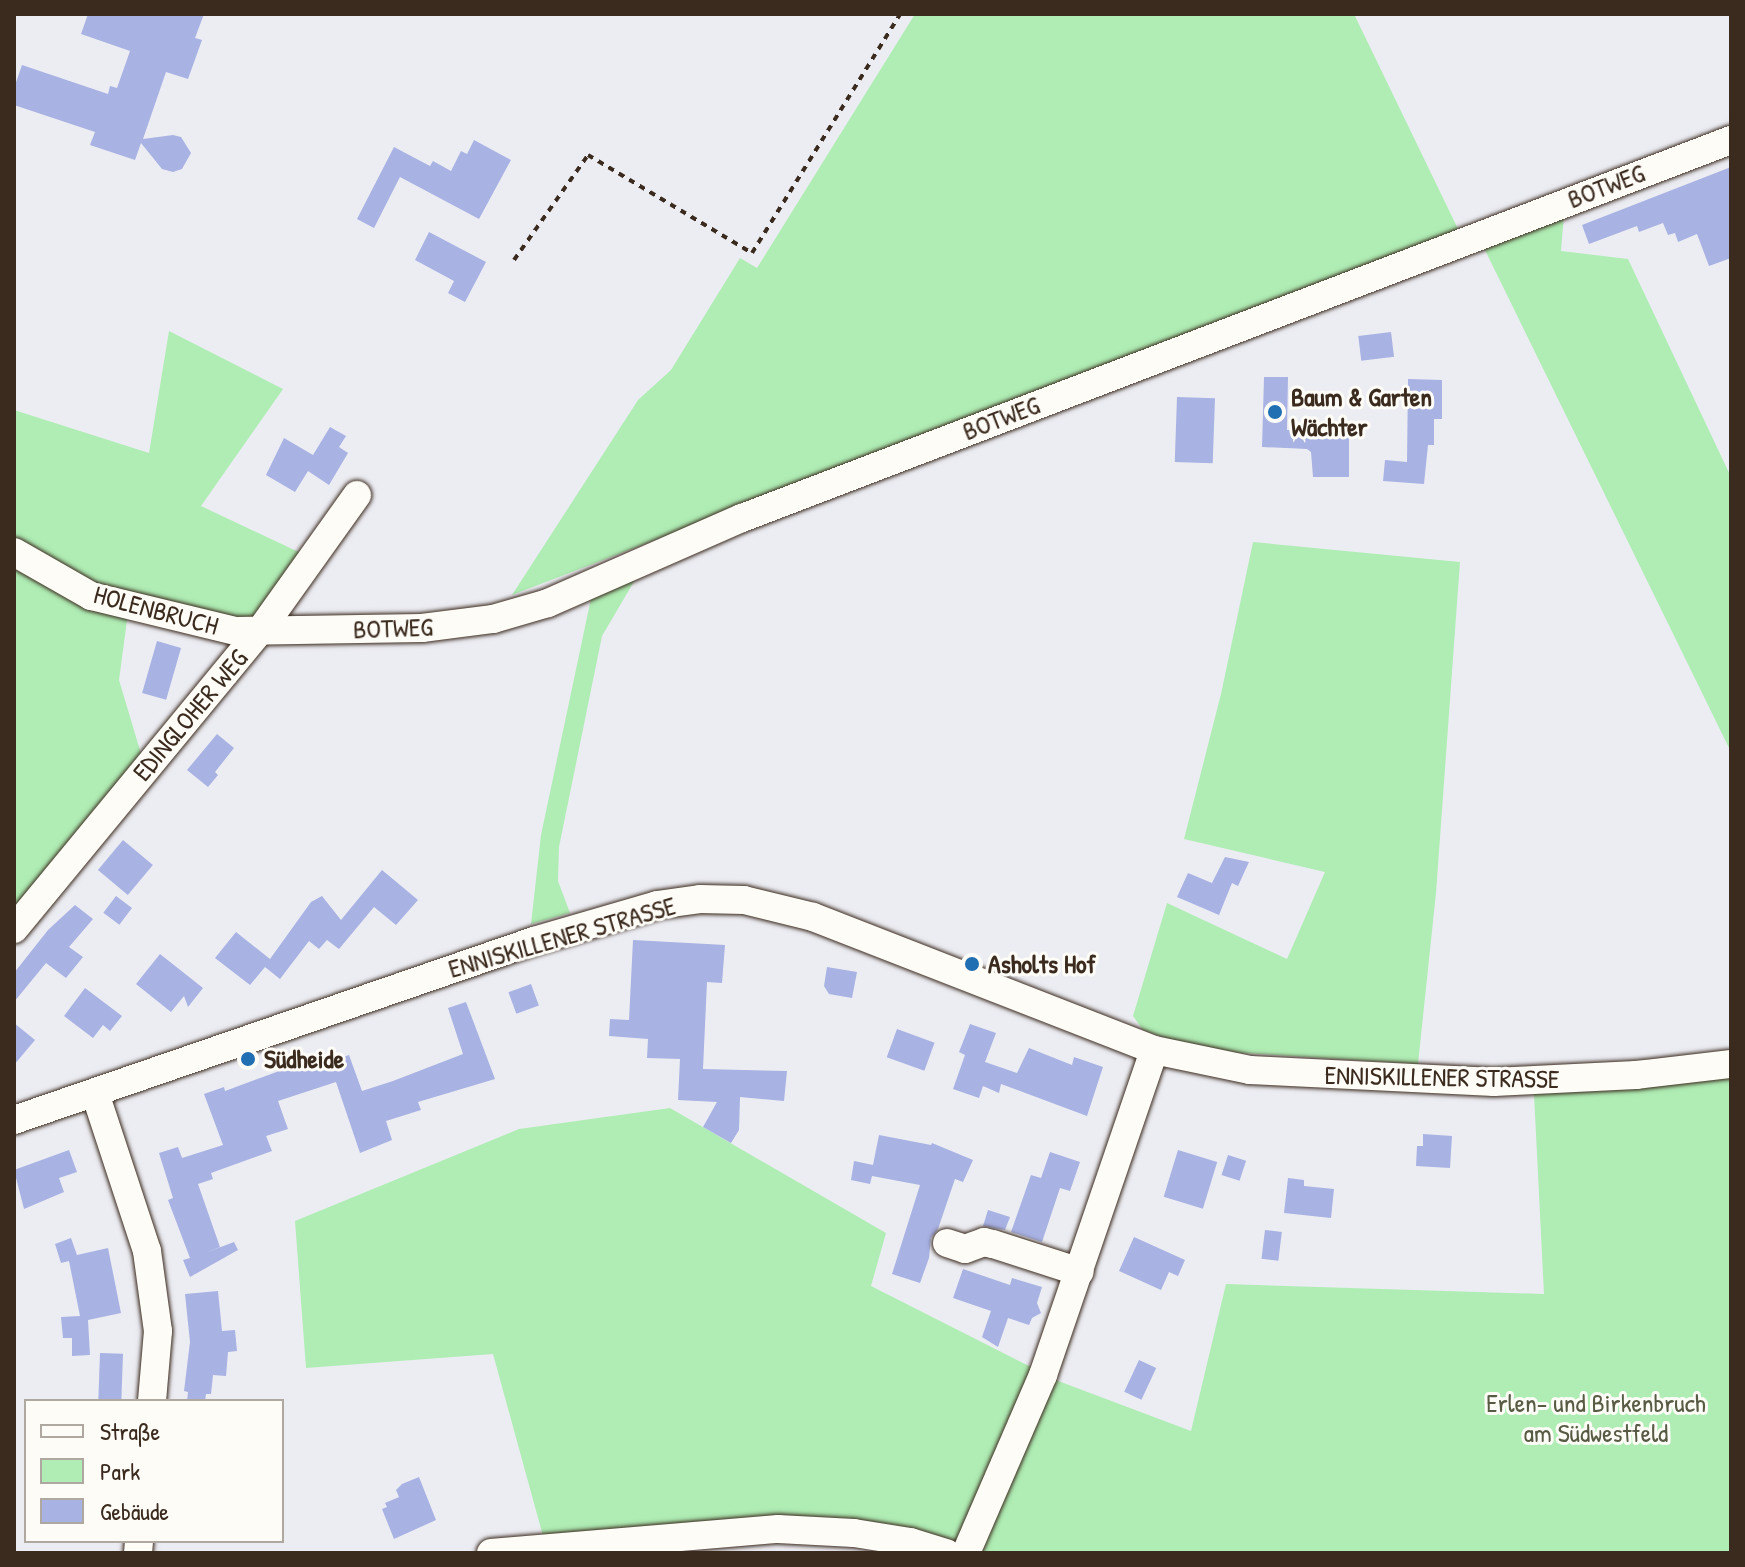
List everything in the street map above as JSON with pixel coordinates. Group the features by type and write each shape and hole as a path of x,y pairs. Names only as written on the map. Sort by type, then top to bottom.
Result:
{"street":[{"name":"BOTWEG","path":"260,631 457,625 534,608 757,512 1731,140"},
{"name":"EDINGLOHER WEG","path":"14,929 260,631 357,495"},
{"name":"HOLENBRUCH","path":"14,552 91,596 220,628 260,631"},
{"name":"ENNISKILLENER STRASSE","path":"14,1120 534,941 657,905 700,899 744,900 813,917 1154,1050 1250,1070 1480,1082 1636,1075 1731,1064"},
{"path":"966,1553 1043,1375 1154,1050"},
{"path":"95,1093 147,1251 158,1331 152,1399"},
{"path":"947,1243 965,1249 984,1242 1080,1272"},
{"path":"498,1552 778,1529 854,1533 910,1542 946,1553"}],"path":[{"path":"514,260 588,155 752,253 900,14"}],"green space":[{"path":"915,14 1354,14 1459,231 512,595 638,400 671,370 740,258 757,268"},
{"path":"1564,214 1561,251 1628,259 1731,477 1731,752 1483,246"},
{"path":"169,331 283,389 201,506 305,555 256,620 241,622 94,585 14,539 14,410 149,453"},
{"path":"1253,542 1460,562 1436,893 1418,1064 1227,1052 1173,1041 1143,1030 1133,1016 1167,903 1287,959 1325,872 1184,839 1221,694"},
{"path":"14,561 128,613 119,680 142,757 14,913"},
{"path":"639,573 602,636 559,847 558,881 570,913 531,924 541,835 593,589"},
{"name":"Erlen- und Birkenbruch am Südwestfeld","path":"1731,1077 1731,1553 979,1553 1053,1379 1191,1431 1226,1284 1544,1294 1534,1094 1636,1089"},
{"path":"670,1108 886,1233 871,1286 1033,1368 960,1541 543,1536 493,1354 306,1368 295,1221 519,1129"}],"building":[{"path":"88,14 204,14 195,38 202,40 188,79 166,72 143,139 173,135 181,137 191,153 182,169 173,172 162,169 141,143 135,160 90,145 95,132 14,105 14,88 22,65 108,94 110,86 117,88 130,51 81,34"},
{"path":"474,140 511,160 479,219 400,177 374,228 357,219 394,147 430,166 433,161 451,171 461,151 467,154"},
{"path":"1731,167 1731,258 1709,266 1697,234 1678,242 1675,233 1668,235 1663,223 1639,232 1637,226 1589,244 1582,225"},
{"path":"429,232 486,262 465,302 448,293 454,281 415,260"},
{"path":"1391,332 1394,357 1361,361 1358,336"},
{"path":"1264,377 1288,377 1287,430 1336,430 1336,437 1349,437 1349,477 1313,477 1311,452 1307,449 1262,447"},
{"path":"1408,379 1442,380 1442,419 1434,419 1434,445 1428,445 1424,484 1383,481 1385,460 1407,462"},
{"path":"1177,397 1215,398 1213,463 1175,462"},
{"path":"330,427 346,436 339,447 348,453 329,485 308,471 295,492 266,475 284,438 313,455"},
{"path":"157,641 181,648 166,700 142,693"},
{"path":"217,734 234,748 215,772 218,775 208,787 187,770"},
{"path":"123,840 153,865 128,895 98,870"},
{"path":"1225,857 1249,862 1238,886 1232,883 1219,915 1177,897 1188,873 1212,883"},
{"path":"382,870 418,900 396,925 374,907 339,949 327,940 319,949 309,941 280,979 265,967 250,985 215,958 236,932 270,959 311,902 322,896 341,920"},
{"path":"116,896 132,908 119,925 103,913"},
{"path":"75,905 93,919 69,947 83,957 66,978 46,963 14,1002 14,973 48,930"},
{"path":"633,940 725,945 722,983 707,982 703,1069 787,1071 784,1101 740,1097 739,1130 731,1143 703,1127 717,1102 678,1100 680,1059 647,1058 648,1039 609,1036 610,1019 629,1020"},
{"path":"160,954 203,988 188,1007 184,996 171,1012 136,984"},
{"path":"827,967 857,972 852,998 829,994 824,986"},
{"path":"531,984 539,1006 516,1014 508,992"},
{"path":"85,988 122,1016 110,1031 103,1025 93,1038 64,1016"},
{"path":"466,1002 495,1079 418,1102 421,1110 386,1121 392,1140 360,1153 336,1082 278,1101 288,1129 266,1136 272,1151 211,1173 213,1179 198,1184 220,1247 205,1253 234,1242 238,1250 190,1277 183,1260 190,1258 168,1200 173,1198 159,1153 178,1147 182,1158 223,1145 204,1094 224,1087 225,1091 304,1062 307,1069 349,1055 362,1091 393,1081 463,1054 448,1008"},
{"path":"14,1023 35,1040 14,1065"},
{"path":"970,1024 996,1033 985,1062 1017,1073 1029,1048 1072,1065 1074,1057 1103,1067 1087,1116 1001,1084 999,1093 983,1086 979,1098 953,1089 965,1055 959,1052"},
{"path":"897,1029 935,1043 924,1071 887,1057"},
{"path":"1423,1134 1452,1136 1450,1168 1416,1166 1417,1146 1423,1146"},
{"path":"879,1135 932,1143 973,1160 963,1182 955,1179 938,1229 931,1238 929,1258 920,1283 892,1274 920,1185 872,1176 870,1184 851,1180 854,1161 873,1165"},
{"path":"69,1150 77,1172 59,1178 64,1192 24,1209 14,1170"},
{"path":"1178,1150 1217,1162 1203,1209 1164,1197"},
{"path":"1050,1152 1080,1162 1070,1191 1060,1188 1042,1242 1011,1232 1031,1175 1041,1178"},
{"path":"1228,1155 1246,1161 1240,1181 1222,1175"},
{"path":"1288,1178 1304,1180 1304,1186 1334,1189 1331,1218 1284,1213"},
{"path":"988,1210 1010,1217 1005,1230 983,1226"},
{"path":"1265,1230 1282,1232 1278,1261 1261,1259"},
{"path":"1134,1237 1185,1260 1178,1276 1169,1272 1161,1290 1119,1271"},
{"path":"71,1238 77,1255 108,1248 121,1313 88,1320 90,1355 72,1356 72,1338 63,1338 61,1317 80,1316 69,1261 61,1263 55,1244"},
{"path":"963,1269 1010,1285 1012,1278 1042,1287 1037,1303 1041,1313 1032,1318 1029,1325 1008,1318 998,1347 982,1337 991,1311 953,1298"},
{"path":"218,1291 222,1331 235,1330 237,1351 228,1352 226,1376 213,1375 211,1394 206,1394 205,1399 187,1399 188,1392 184,1391 190,1342 185,1294"},
{"path":"100,1353 123,1354 121,1399 98,1399"},
{"path":"1139,1360 1156,1368 1141,1400 1124,1392"},
{"path":"419,1477 436,1520 394,1539 382,1509 387,1507 385,1503 399,1497 396,1490 402,1484"}],"place":[{"name":"Baum & Garten Wächter","path":"1275,412"},
{"name":"Asholts Hof","path":"972,964"},
{"name":"Südheide","path":"248,1059"}]}
